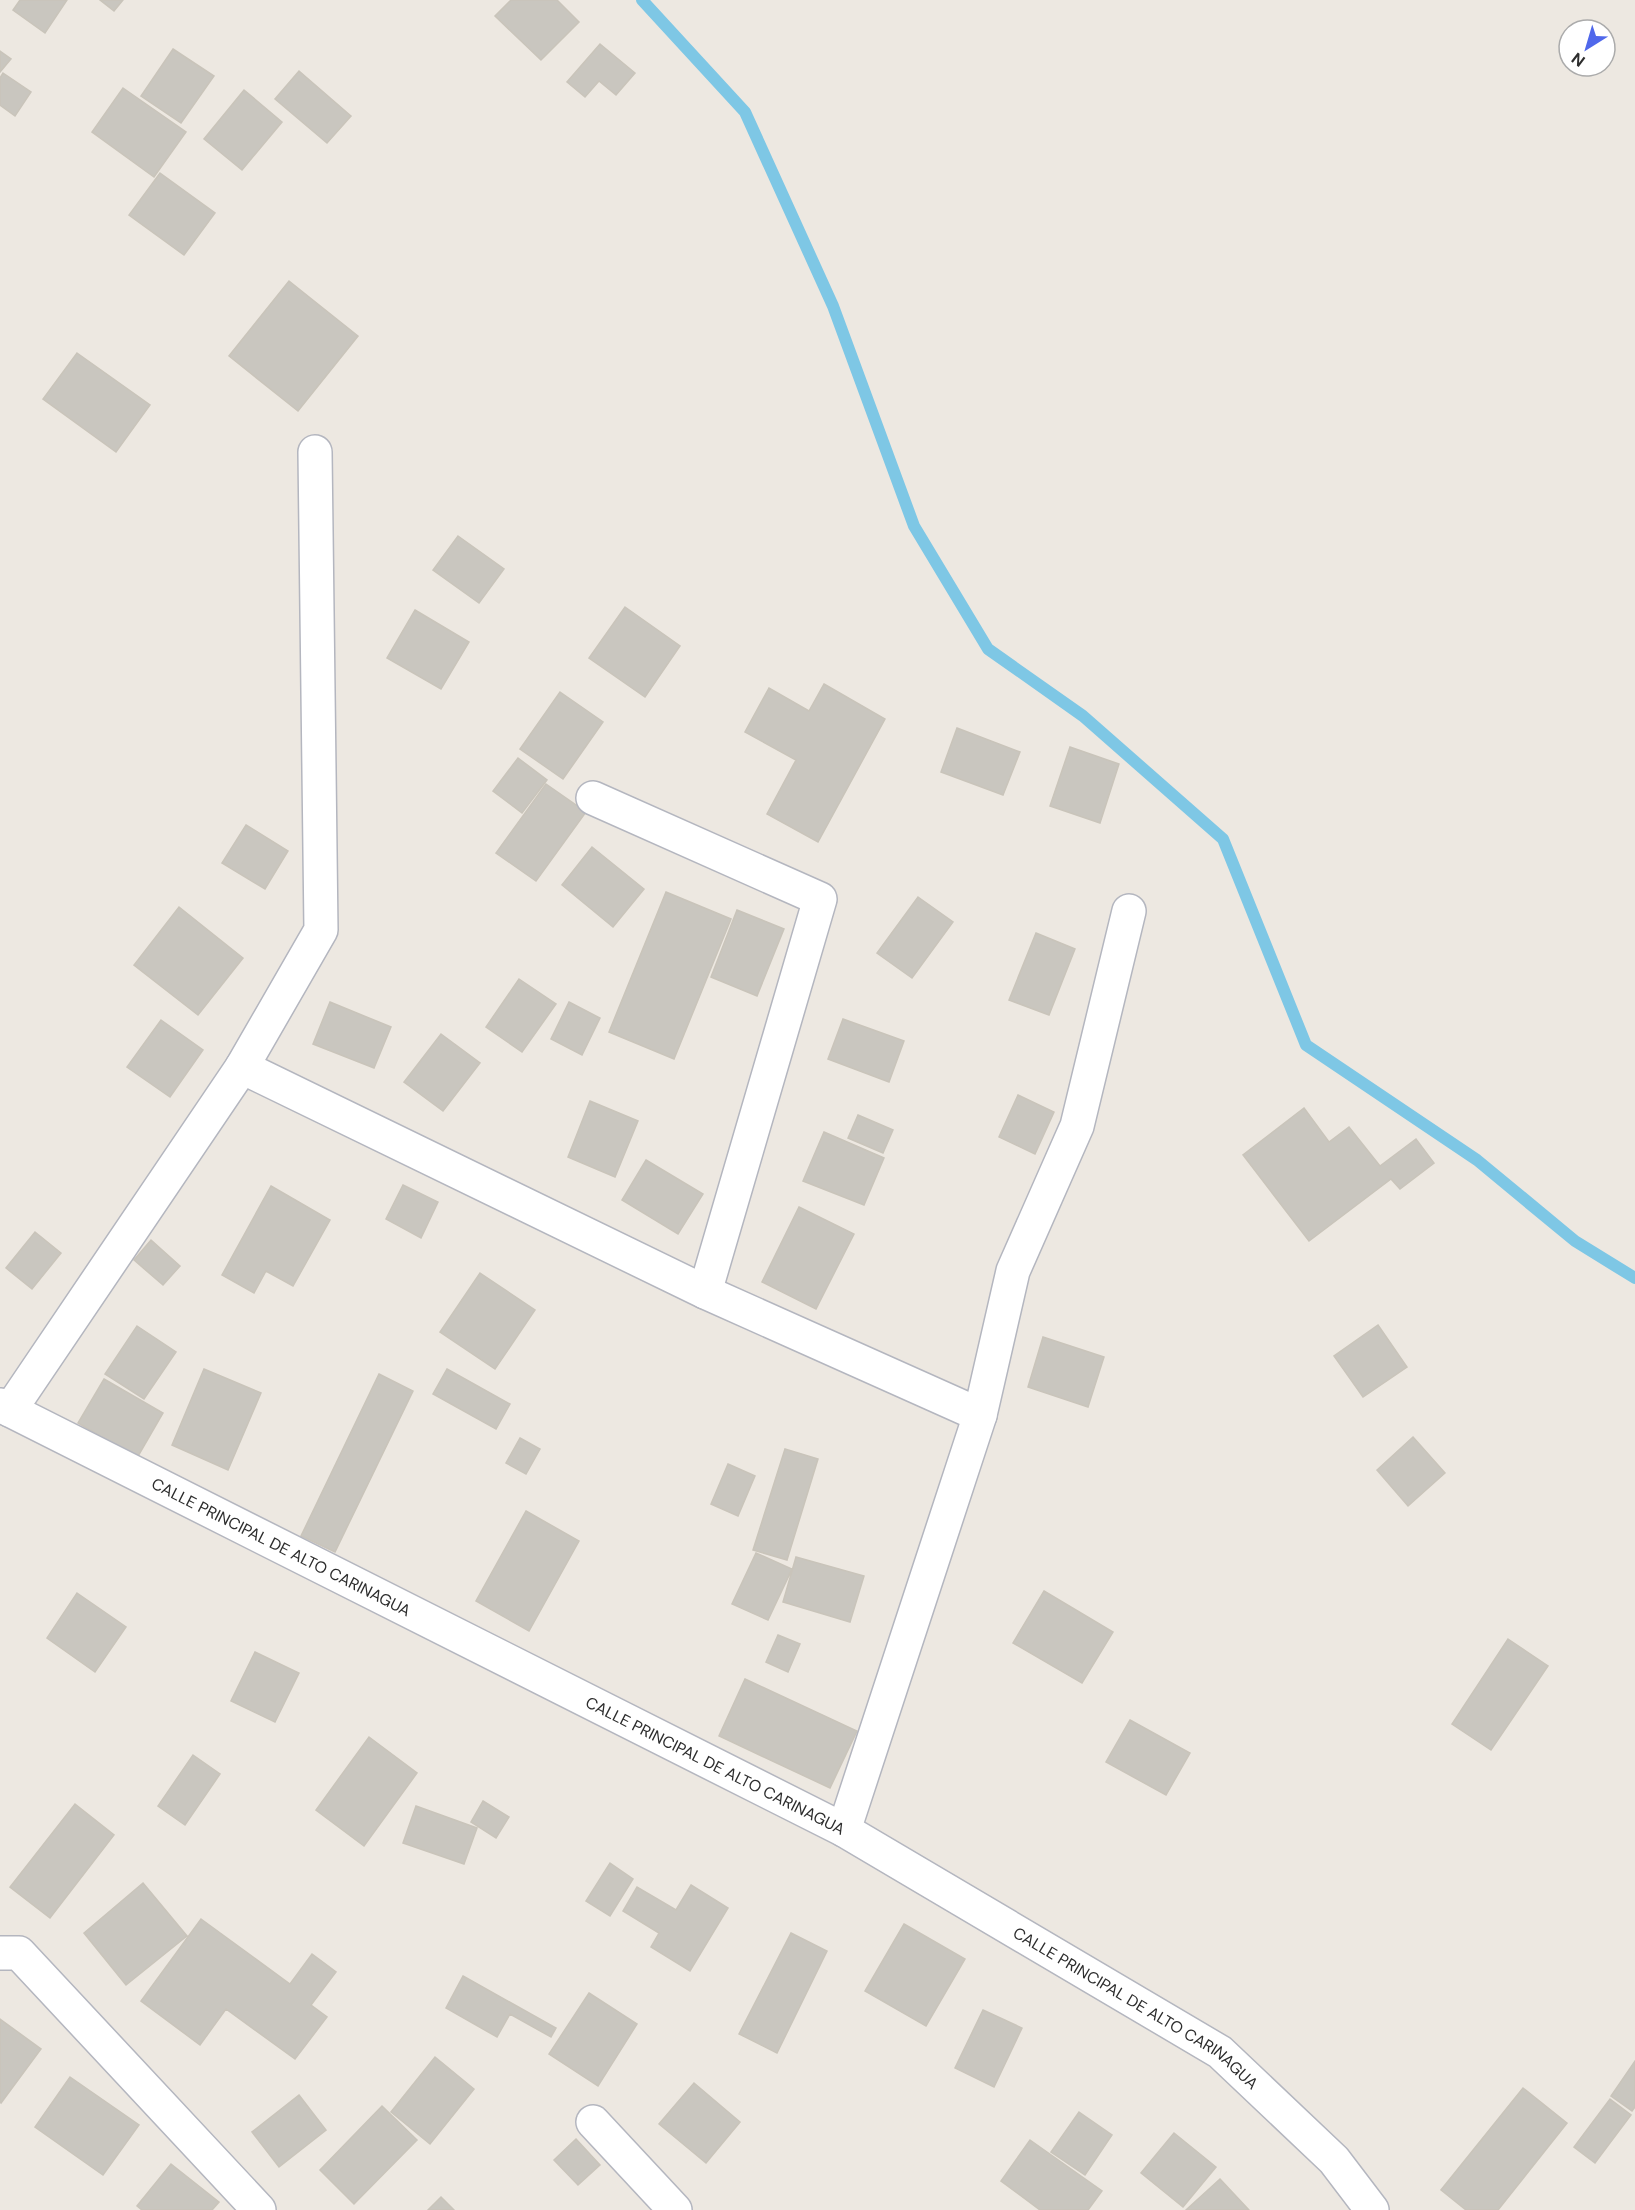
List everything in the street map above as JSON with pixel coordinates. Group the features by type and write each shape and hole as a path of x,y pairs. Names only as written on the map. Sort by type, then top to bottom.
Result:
{"street":[{"path":"5,1408 242,1067 321,930 315,452"},
{"path":"593,798 820,899 705,1292"},
{"path":"844,1830 980,1415 1013,1270 1077,1126 1129,910"},
{"path":"242,1067 705,1292 980,1415"},
{"name":"CALLE PRINCIPAL DE ALTO CARINAGUA","path":"5,1408 844,1830 1220,2052 1334,2160 1372,2210"},
{"path":"0,1953 19,1953 259,2210"},
{"path":"593,2122 675,2210"}],"building":[{"path":"20,0 67,0 45,33 13,10"},
{"path":"100,0 123,0 114,11"},
{"path":"511,0 557,0 579,22 541,60 495,16"},
{"path":"600,44 635,73 616,95 599,81 585,97 567,82"},
{"path":"173,49 214,76 181,123 141,96"},
{"path":"0,51 11,59 0,72"},
{"path":"299,71 351,116 327,143 275,99"},
{"path":"3,73 31,92 15,116 0,105 0,78"},
{"path":"123,88 186,132 154,177 92,132"},
{"path":"244,90 282,122 242,170 204,139"},
{"path":"160,173 215,213 184,255 129,215"},
{"path":"289,281 358,336 298,411 229,356"},
{"path":"77,353 150,405 116,452 43,399"},
{"path":"458,536 504,569 479,603 433,570"},
{"path":"625,607 680,646 645,697 589,658"},
{"path":"415,610 469,642 441,689 387,658"},
{"path":"824,684 885,719 818,842 767,814 796,760 745,732 769,688 809,711"},
{"path":"560,692 603,722 563,779 520,749"},
{"path":"957,728 1020,752 1003,795 941,772"},
{"path":"1070,747 1119,764 1100,823 1050,806"},
{"path":"518,758 547,780 522,813 493,791"},
{"path":"546,784 586,812 536,881 496,853"},
{"path":"246,825 288,851 265,889 222,863"},
{"path":"592,847 644,889 613,927 562,885"},
{"path":"666,892 731,919 674,1059 609,1032"},
{"path":"918,897 953,922 912,978 877,953"},
{"path":"179,907 243,958 198,1015 134,965"},
{"path":"737,910 784,929 757,996 711,977"},
{"path":"1036,933 1075,949 1049,1015 1009,1000"},
{"path":"519,979 556,1004 522,1052 486,1027"},
{"path":"330,1002 391,1027 374,1068 313,1044"},
{"path":"569,1002 600,1018 582,1055 551,1039"},
{"path":"843,1019 904,1041 889,1082 828,1059"},
{"path":"161,1020 203,1050 170,1097 127,1067"},
{"path":"441,1034 480,1063 443,1111 404,1082"},
{"path":"1018,1095 1054,1112 1035,1154 999,1137"},
{"path":"590,1101 638,1121 615,1177 568,1157"},
{"path":"1304,1108 1329,1142 1349,1127 1380,1166 1416,1139 1434,1163 1400,1189 1391,1179 1309,1241 1243,1155"},
{"path":"858,1115 893,1130 883,1153 848,1138"},
{"path":"824,1132 884,1158 864,1205 803,1181"},
{"path":"646,1160 703,1194 678,1234 622,1200"},
{"path":"403,1185 438,1202 421,1238 386,1219"},
{"path":"271,1186 330,1220 293,1286 266,1271 254,1293 222,1275"},
{"path":"799,1207 854,1234 816,1309 762,1282"},
{"path":"35,1232 61,1253 32,1289 6,1268"},
{"path":"151,1240 180,1266 163,1285 134,1260"},
{"path":"480,1273 535,1310 495,1369 440,1332"},
{"path":"1378,1325 1407,1367 1363,1397 1334,1356"},
{"path":"137,1326 176,1352 144,1399 105,1374"},
{"path":"1043,1337 1104,1357 1088,1407 1028,1387"},
{"path":"204,1369 261,1393 228,1470 172,1445"},
{"path":"447,1369 510,1404 496,1429 433,1394"},
{"path":"379,1374 413,1391 335,1552 301,1536"},
{"path":"104,1379 163,1413 137,1458 78,1423"},
{"path":"1413,1437 1445,1473 1408,1506 1377,1470"},
{"path":"520,1438 540,1449 526,1474 506,1463"},
{"path":"785,1449 818,1459 787,1560 753,1550"},
{"path":"728,1464 755,1476 738,1516 711,1504"},
{"path":"526,1511 579,1541 529,1631 476,1601"},
{"path":"756,1553 792,1569 768,1620 732,1604"},
{"path":"796,1557 864,1576 850,1622 783,1602"},
{"path":"1044,1591 1113,1632 1082,1683 1013,1643"},
{"path":"77,1593 126,1627 95,1672 47,1638"},
{"path":"778,1635 800,1644 788,1672 766,1662"},
{"path":"1508,1639 1548,1666 1491,1750 1452,1724"},
{"path":"255,1652 299,1673 275,1722 231,1701"},
{"path":"745,1679 857,1731 830,1788 719,1736"},
{"path":"1130,1720 1190,1753 1166,1795 1106,1762"},
{"path":"369,1737 417,1773 364,1846 316,1810"},
{"path":"193,1755 220,1774 185,1825 158,1806"},
{"path":"483,1801 509,1817 496,1838 471,1822"},
{"path":"75,1804 114,1835 50,1918 10,1887"},
{"path":"416,1806 477,1828 464,1864 403,1843"},
{"path":"610,1863 633,1879 610,1916 586,1901"},
{"path":"143,1883 187,1936 126,1985 84,1933"},
{"path":"691,1885 728,1908 690,1971 651,1947 659,1933 623,1911 637,1887 676,1910"},
{"path":"201,1919 290,1984 312,1954 336,1972 311,2005 327,2017 295,2059 226,2009 200,2045 141,2001"},
{"path":"904,1924 965,1959 926,2026 865,1991"},
{"path":"791,1933 827,1951 777,2053 739,2034"},
{"path":"463,1976 556,2028 551,2037 510,2014 497,2037 446,2008"},
{"path":"589,1993 637,2024 598,2086 549,2054"},
{"path":"983,2010 1022,2028 994,2087 955,2068"},
{"path":"0,2019 41,2049 1,2103 0,2102"},
{"path":"435,2057 474,2089 430,2144 391,2112"},
{"path":"1635,2061 1635,2107 1632,2111 1611,2096"},
{"path":"70,2077 139,2125 103,2175 35,2127"},
{"path":"694,2083 740,2122 706,2163 659,2124"},
{"path":"1523,2088 1567,2123 1498,2210 1466,2210 1441,2190"},
{"path":"299,2095 326,2130 279,2167 252,2132"},
{"path":"1610,2099 1631,2115 1595,2163 1574,2147"},
{"path":"382,2106 417,2140 354,2204 320,2170"},
{"path":"1079,2112 1112,2135 1085,2175 1051,2152"},
{"path":"1174,2133 1216,2167 1183,2207 1141,2173"},
{"path":"576,2139 600,2165 578,2185 554,2160"},
{"path":"1030,2140 1102,2191 1088,2210 1040,2210 1001,2181"},
{"path":"171,2164 219,2202 212,2210 142,2210 137,2206"},
{"path":"1220,2179 1249,2210 1186,2210"},
{"path":"441,2197 454,2210 428,2210"}],"waterway":[{"path":"642,0 745,112 833,306 914,526 988,649 1083,716 1223,839 1306,1045 1477,1160 1575,1241 1635,1278"}]}
